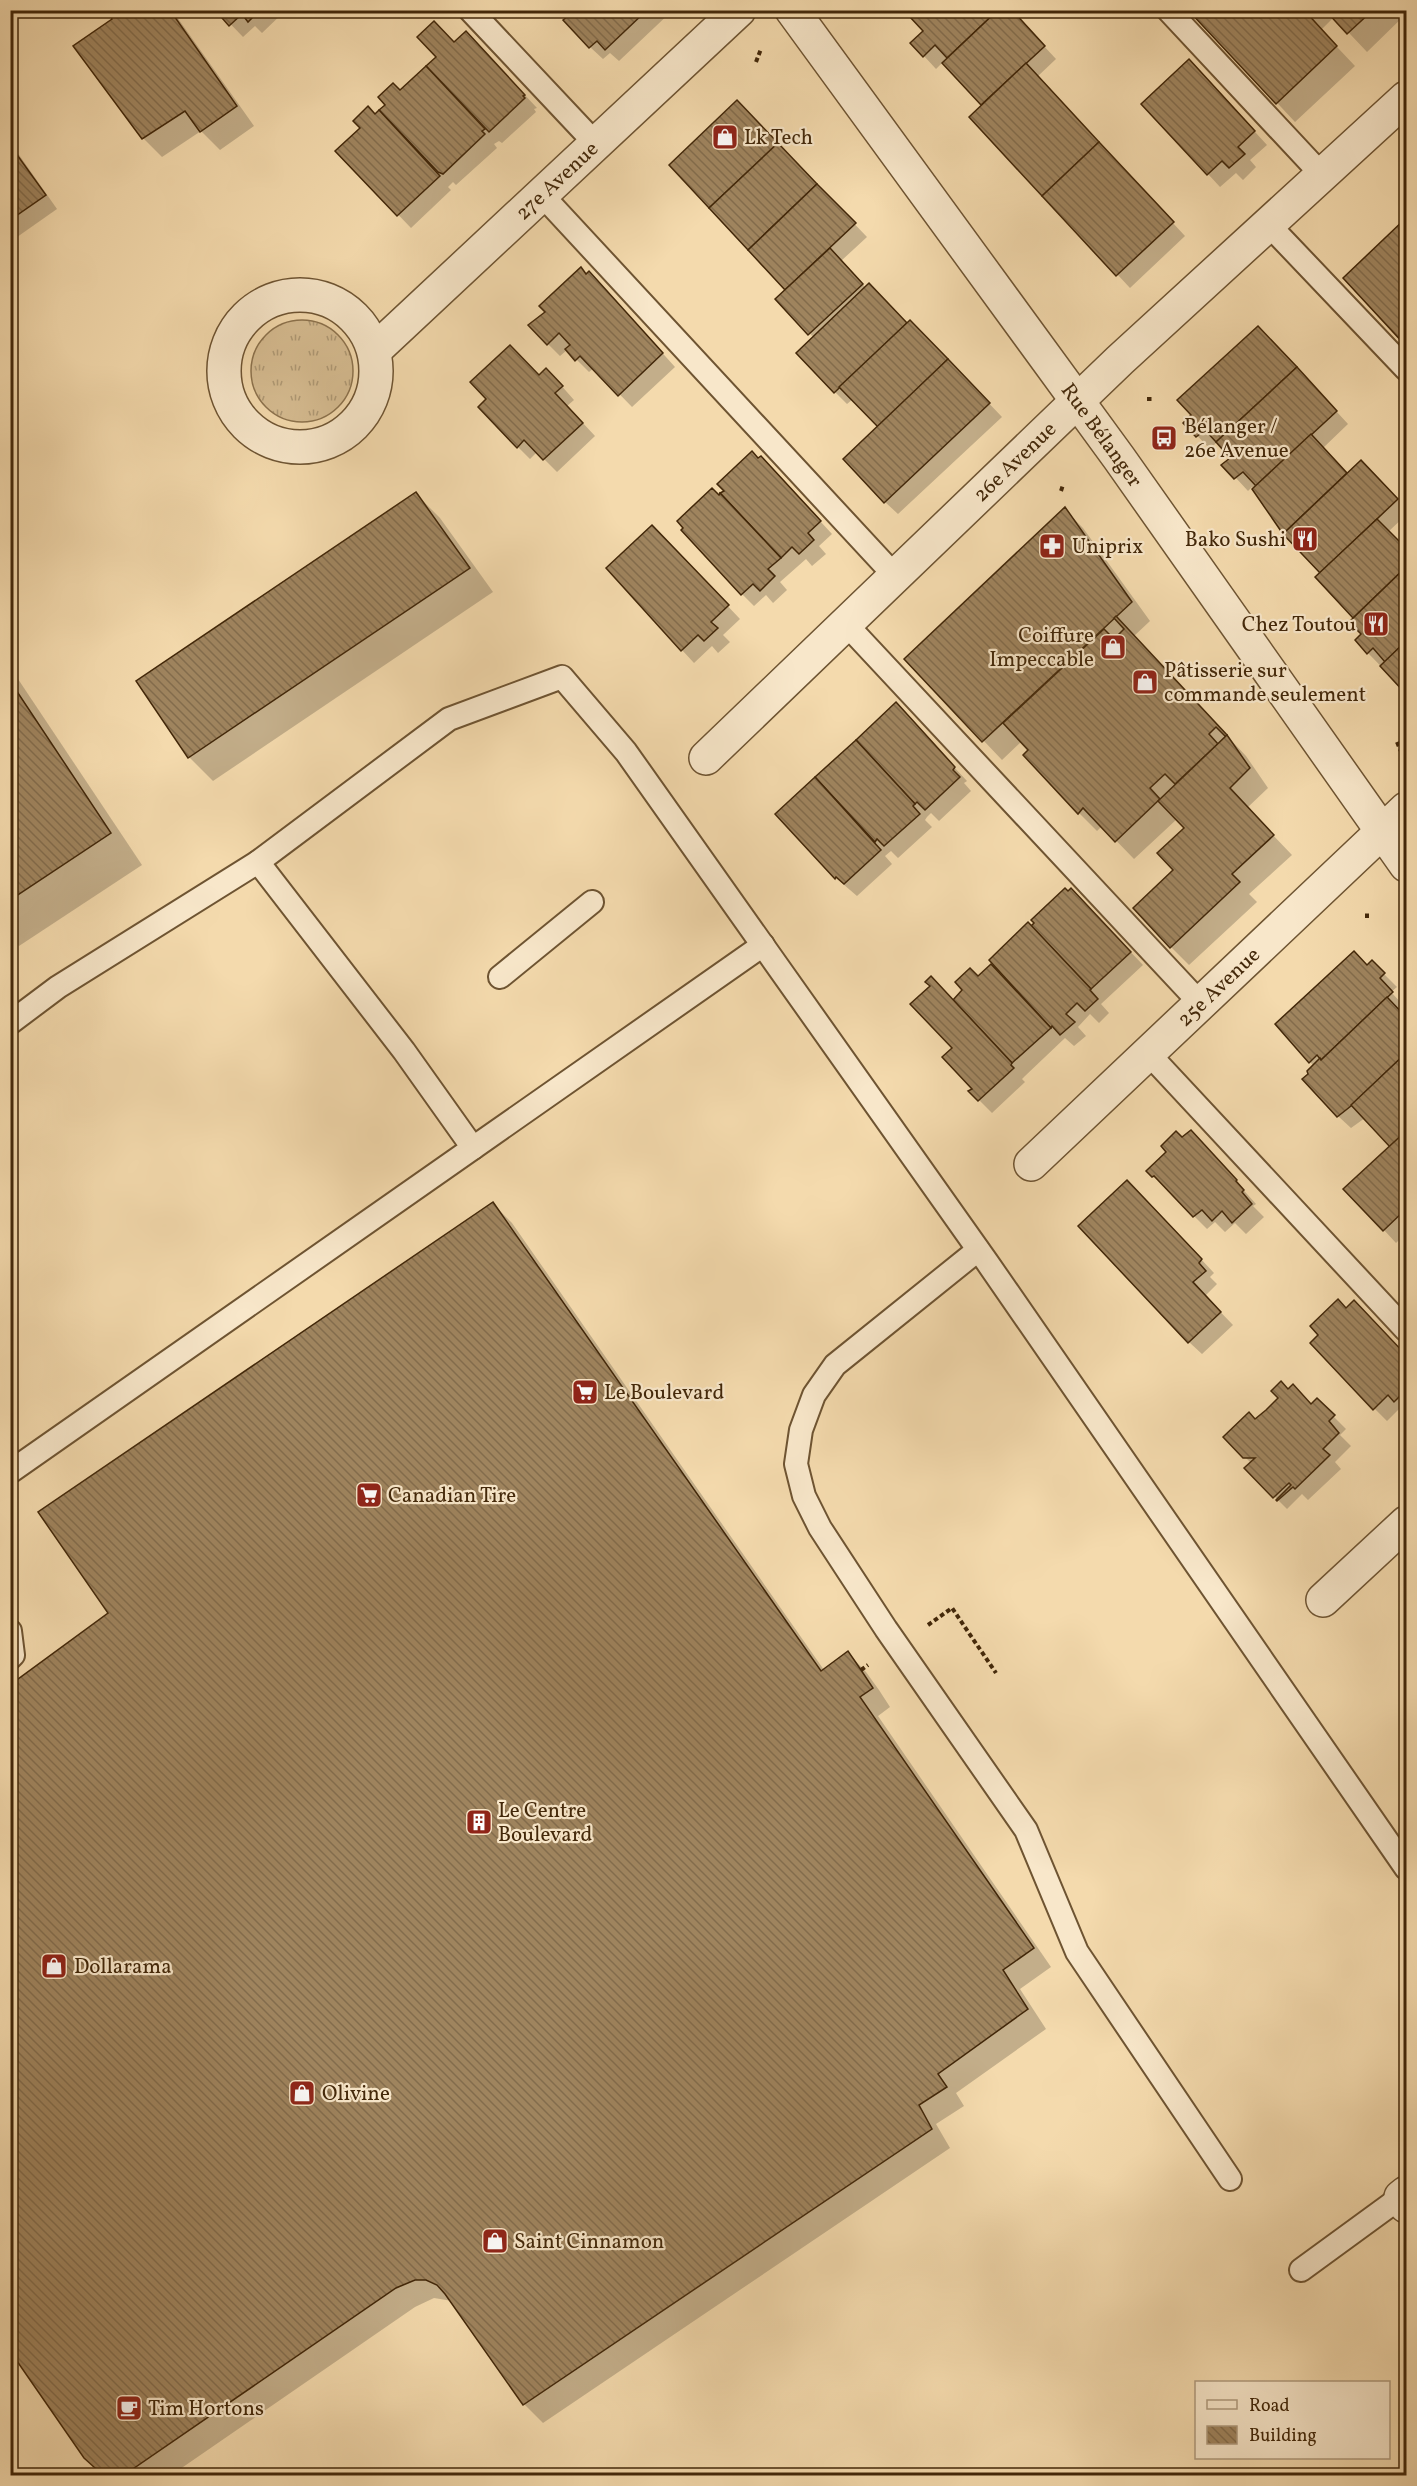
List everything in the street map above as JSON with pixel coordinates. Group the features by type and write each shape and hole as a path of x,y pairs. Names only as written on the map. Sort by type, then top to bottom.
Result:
{"street":[{"name":"27e Avenue","path":"375,351 739,10"},
{"name":"Rue Bélanger","path":"792,10 1077,403 1395,820 1407,864"},
{"name":"26e Avenue","path":"706,758 1077,403 1119,360 1407,98"},
{"path":"295,294 321,297 344,308 363,327 375,351 377,375 372,400 359,421 340,437 317,447 292,448 269,442 255,433 248,428 233,408 224,385 224,360 232,336 247,315 269,300 286,296 295,294"},
{"name":"25e Avenue","path":"1031,1164 1395,820"},
{"path":"1323,1600 1407,1523"}],"lane":[{"path":"470,10 596,144"},
{"path":"1168,10 1323,176"},
{"path":"542,195 896,577"},
{"path":"1269,225 1407,369"},
{"path":"846,624 1201,1004"},
{"path":"10,1023 58,987 258,862 449,720 562,678 626,752 978,1250 1407,1868"},
{"path":"258,862 404,1051 473,1148"},
{"path":"500,977 592,902"},
{"path":"10,1472 763,945"},
{"path":"1148,1053 1407,1330"},
{"path":"978,1250 835,1365 814,1395 801,1430 795,1464 804,1496 820,1528 886,1629 1026,1830 1077,1952 1230,2179"},
{"path":"10,1631 14,1655 10,1658"},
{"path":"1301,2270 1405,2198"}],"path":[{"path":"756,62 762,45"},
{"path":"1147,399 1153,399"},
{"path":"1396,742 1402,754"},
{"path":"926,1626 952,1608 996,1672"}],"green space":[{"path":"302,320 321,324 338,335 349,352 353,371 349,390 338,407 321,418 302,422 283,418 266,407 255,390 251,371 255,352 266,335 283,324"}],"building":[{"path":"112,10 170,10 237,106 200,132 185,111 142,139 73,46 112,19 109,12"},
{"path":"215,10 260,10 248,22 242,14 229,26"},
{"path":"567,10 647,10 605,50 597,41 589,48 563,20 571,14"},
{"path":"918,10 998,10 947,58 935,45 923,57 910,43 923,31 910,17"},
{"path":"998,10 1012,10 1045,46 981,105 942,63"},
{"path":"1188,10 1304,10 1337,46 1276,104"},
{"path":"1325,10 1373,10 1347,34"},
{"path":"434,21 454,42 466,31 525,95 523,96 525,98 489,132 426,66 436,57 417,37"},
{"path":"1189,59 1255,131 1238,147 1245,154 1229,168 1222,161 1207,175 1141,104"},
{"path":"1026,63 1099,142 1042,196 969,117"},
{"path":"426,66 485,129 482,131 485,134 443,174 438,172 379,110 385,105 378,97 393,83 400,90"},
{"path":"737,100 778,143 709,208 669,165"},
{"path":"368,106 375,114 379,110 440,176 397,216 335,151 360,128 353,121"},
{"path":"1099,142 1174,222 1116,276 1042,196"},
{"path":"778,143 817,184 748,250 709,208"},
{"path":"10,145 46,195 10,220"},
{"path":"817,184 856,223 785,290 748,250"},
{"path":"1406,218 1406,346 1343,278"},
{"path":"830,248 863,284 808,335 775,299"},
{"path":"581,267 586,274 589,271 663,353 618,396 580,356 575,361 565,349 570,345 559,333 547,345 528,325 545,312 539,306"},
{"path":"869,283 907,323 834,393 796,353"},
{"path":"910,320 948,359 878,427 839,387"},
{"path":"1258,326 1297,367 1216,442 1205,430 1196,437 1183,423 1191,415 1177,400"},
{"path":"510,345 539,375 546,368 563,386 555,393 583,423 543,460 524,440 517,448 478,407 486,399 470,382"},
{"path":"948,359 990,403 884,503 843,459"},
{"path":"1297,367 1337,411 1256,486 1243,472 1234,479 1221,465 1230,458 1216,442"},
{"path":"1311,434 1347,473 1283,534 1252,489"},
{"path":"752,451 758,458 761,456 821,521 808,533 814,540 799,554 792,547 781,558 720,493 724,491 717,484"},
{"path":"1361,460 1398,499 1320,573 1283,534"},
{"path":"712,488 719,495 720,493 781,558 768,569 775,576 760,591 753,584 741,595 681,530 683,528 677,521"},
{"path":"416,492 470,568 188,758 136,681"},
{"path":"1065,507 1132,602 982,742 904,659"},
{"path":"1377,519 1406,548 1406,567 1353,618 1315,577"},
{"path":"652,525 729,605 711,622 718,628 704,641 698,635 681,651 606,568"},
{"path":"1404,569 1406,572 1406,641 1385,662 1373,648 1367,654 1355,640 1361,634 1349,622"},
{"path":"1116,616 1227,735 1226,737 1216,727 1209,734 1218,744 1175,784 1165,774 1150,788 1160,799 1115,842 1083,808 1078,814 1023,755 1028,750 1003,723 1104,629 1114,639 1124,629 1114,618"},
{"path":"1406,641 1406,694 1380,666"},
{"path":"10,681 111,833 10,900"},
{"path":"896,702 955,767 953,770 960,777 925,810 917,802 915,804 856,740"},
{"path":"1227,735 1250,768 1230,788 1274,835 1232,874 1240,882 1170,948 1133,908 1173,870 1157,853 1184,828 1158,801"},
{"path":"856,740 915,804 913,806 920,814 884,846 877,839 875,842 815,777"},
{"path":"815,777 881,850 844,884 836,877 835,879 775,814"},
{"path":"1065,888 1068,891 1071,888 1131,952 1091,989 1031,926 1034,923 1031,920"},
{"path":"1028,922 1098,999 1085,1011 1077,1003 1066,1014 1075,1022 1060,1035 989,960"},
{"path":"1354,951 1367,965 1372,960 1385,973 1380,978 1393,992 1321,1060 1317,1055 1309,1063 1275,1024"},
{"path":"991,964 1051,1028 1012,1063 953,1000 962,990 955,982 970,968 978,976"},
{"path":"931,976 1012,1063 1014,1068 978,1101 968,1091 972,1089 942,1057 952,1048 910,1004 930,986 925,982"},
{"path":"1387,997 1406,1017 1406,1053 1337,1117 1302,1079 1320,1058 1321,1060"},
{"path":"1406,1053 1406,1131 1390,1147 1351,1105"},
{"path":"1191,1130 1237,1180 1244,1190 1242,1192 1252,1204 1232,1223 1222,1211 1212,1221 1202,1210 1193,1217 1154,1176 1152,1177 1146,1171 1166,1152 1161,1146 1176,1131 1182,1137"},
{"path":"1406,1131 1406,1209 1383,1231 1343,1189"},
{"path":"1127,1180 1202,1259 1199,1263 1206,1271 1193,1282 1221,1312 1188,1343 1078,1226"},
{"name":"Le Centre Boulevard","path":"493,1202 821,1671 848,1651 873,1688 860,1697 1034,1948 1003,1970 1028,2009 938,2074 947,2087 919,2105 932,2129 523,2405 445,2294 437,2285 426,2280 415,2280 396,2288 124,2475 105,2474 84,2458 10,2351 10,1685 108,1613 38,1512"},
{"path":"1338,1299 1346,1308 1354,1300 1406,1355 1406,1378 1402,1383 1406,1390 1394,1402 1388,1395 1373,1410 1310,1343 1318,1335 1310,1326"},
{"path":"1281,1381 1288,1389 1293,1384 1311,1404 1317,1398 1335,1415 1329,1421 1339,1433 1323,1449 1330,1455 1295,1489 1293,1487 1277,1501 1291,1485 1289,1483 1273,1498 1244,1468 1255,1458 1243,1458 1223,1437 1249,1412 1255,1419 1266,1410 1278,1398 1271,1391"}],"place":[{"name":"Lk Tech","path":"725,137"},
{"name":"Bélanger / 26e Avenue","path":"1164,438"},
{"name":"Bako Sushi","path":"1305,539"},
{"name":"Uniprix","path":"1052,546"},
{"name":"Chez Toutou","path":"1376,624"},
{"name":"Coiffure Impeccable","path":"1113,647"},
{"name":"Pâtisserie sur commande seulement","path":"1145,682"},
{"name":"Le Boulevard","path":"585,1392"},
{"name":"Canadian Tire","path":"369,1495"},
{"name":"Le Centre Boulevard","path":"479,1822"},
{"name":"Dollarama","path":"54,1966"},
{"name":"Olivine","path":"302,2093"},
{"name":"Saint Cinnamon","path":"495,2241"},
{"name":"Tim Hortons","path":"129,2408"}]}
